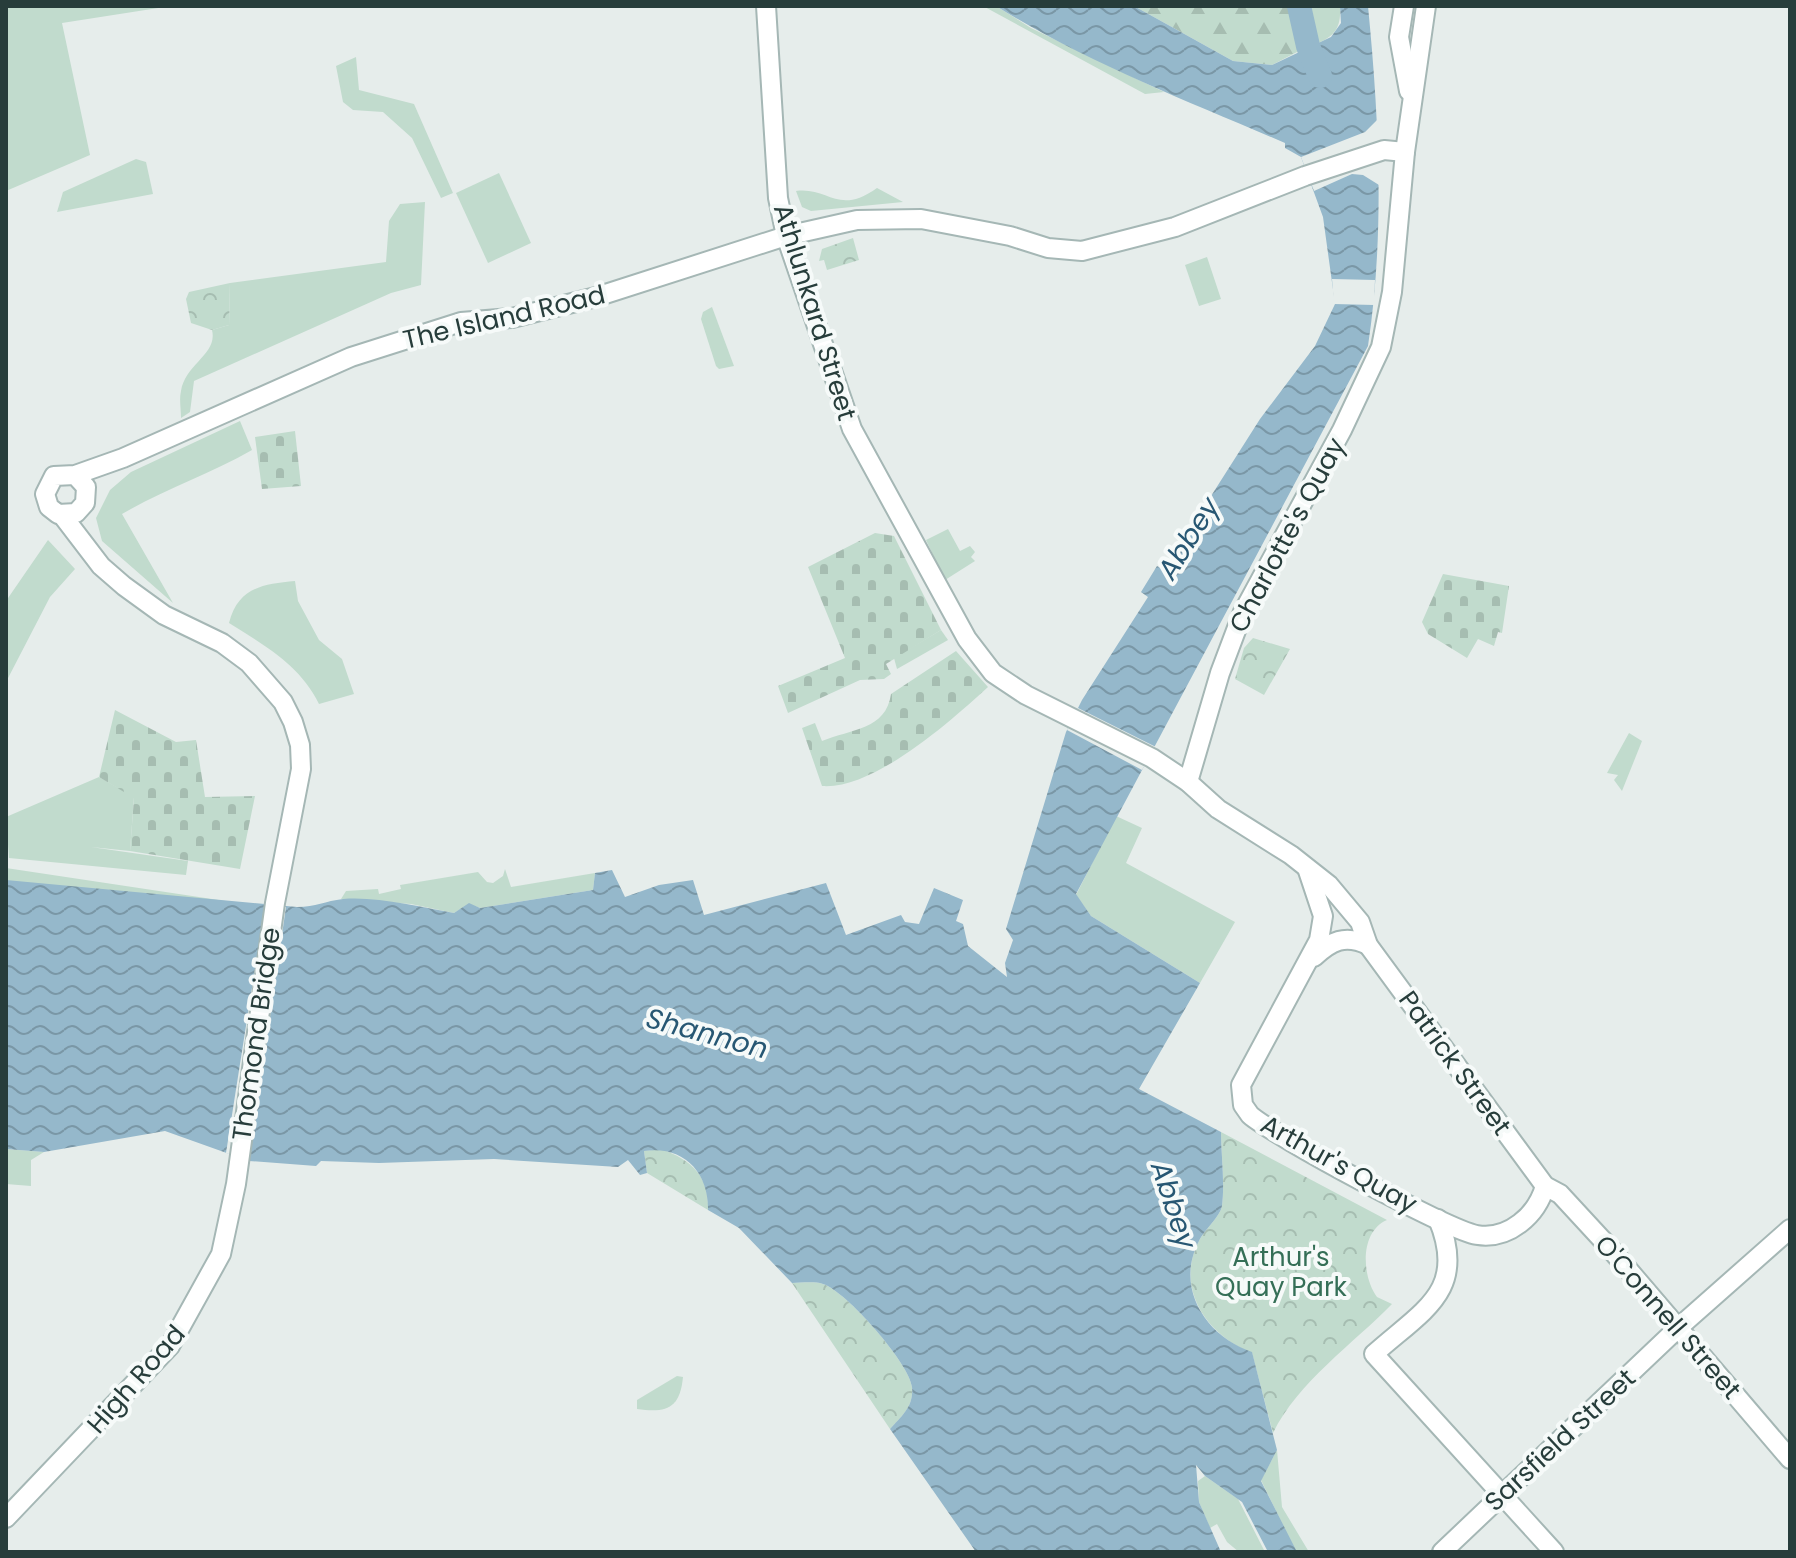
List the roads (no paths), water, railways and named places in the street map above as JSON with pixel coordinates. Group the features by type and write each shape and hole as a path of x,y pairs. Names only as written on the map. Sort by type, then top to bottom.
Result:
{"main road":[{"name":"Athlunkard Street","path":"766,6 778,198 786,236 852,429 945,606 993,673 1059,712"},
{"path":"1404,6 1399,37 1412,105"},
{"name":"Charlotte's Quay","path":"1188,782 1243,612 1368,380 1381,347 1392,292 1405,152 1426,6"},
{"name":"The Island Road","path":"75,475 123,458 351,357 461,322 512,318 596,297 786,236 857,220 891,218 921,219 1010,236 1123,241 1175,227 1305,176 1384,150 1405,152"},
{"path":"84,544 85,500 84,482 75,475 61,473 46,487 49,507 62,515 85,500 123,458"},
{"name":"Thomond Bridge","path":"62,515 84,544 124,586 164,615 222,643 249,663 283,702 300,745 301,769 276,901 237,1170"},
{"name":"Patrick Street","path":"1059,712 1152,758 1188,782 1218,809 1291,855 1329,885 1360,922 1368,945 1543,1184"},
{"path":"1308,871 1323,916 1312,959"},
{"path":"1312,959 1327,945 1342,939 1368,945"},
{"name":"Arthur's Quay","path":"1312,959 1241,1085 1243,1105 1260,1123 1438,1219 1480,1235 1519,1225 1534,1212 1543,1184"},
{"name":"High Road","path":"6,1518 170,1346 221,1254 237,1170"},
{"name":"O'Connell Street","path":"1543,1184 1561,1195 1790,1459"},
{"path":"1438,1219 1449,1250 1447,1275 1437,1298 1374,1354 1554,1552"},
{"name":"Sarsfield Street","path":"1442,1552 1678,1328 1790,1229"}],"water":[{"name":"Shannon","path":"996,6 1134,6 1233,61 1272,65 1331,37 1341,23 1340,7 1368,6 1375,91 1378,219 1368,346 1076,894 1091,916 1200,983 1139,1089 1221,1132 1222,1206 1201,1237 1192,1259 1190,1276 1193,1293 1199,1309 1221,1335 1252,1352 1277,1450 1261,1481 1297,1552 1268,1552 1242,1502 1205,1476 1196,1465 1199,1502 1221,1552 976,1552 890,1429 906,1410 912,1387 909,1376 889,1346 861,1314 833,1289 819,1283 792,1283 739,1228 708,1210 704,1184 698,1173 682,1157 671,1152 644,1151 647,1173 640,1175 628,1160 618,1167 494,1159 379,1163 321,1161 316,1166 249,1161 165,1131 44,1152 6,1149 6,880 297,907 343,899 369,899 454,913 469,903 480,908 593,890 595,873 612,870 625,897 659,885 693,880 704,915 826,883 846,935 901,915 905,922 919,924 934,888 963,900 956,921 963,924 968,946 1007,977 1005,963 1013,940 1006,929 1066,732 1082,700 1148,597 1141,592 1157,566 1164,570 1260,419 1315,346 1335,304 1323,217 1301,157 1285,148 1285,143 1101,63"}],"waterway":[{"name":"Abbey","path":"1299,6 1308,46 1320,76"}],"park label":[{"name":"Arthur's Quay Park","path":"1281,1272"}]}
